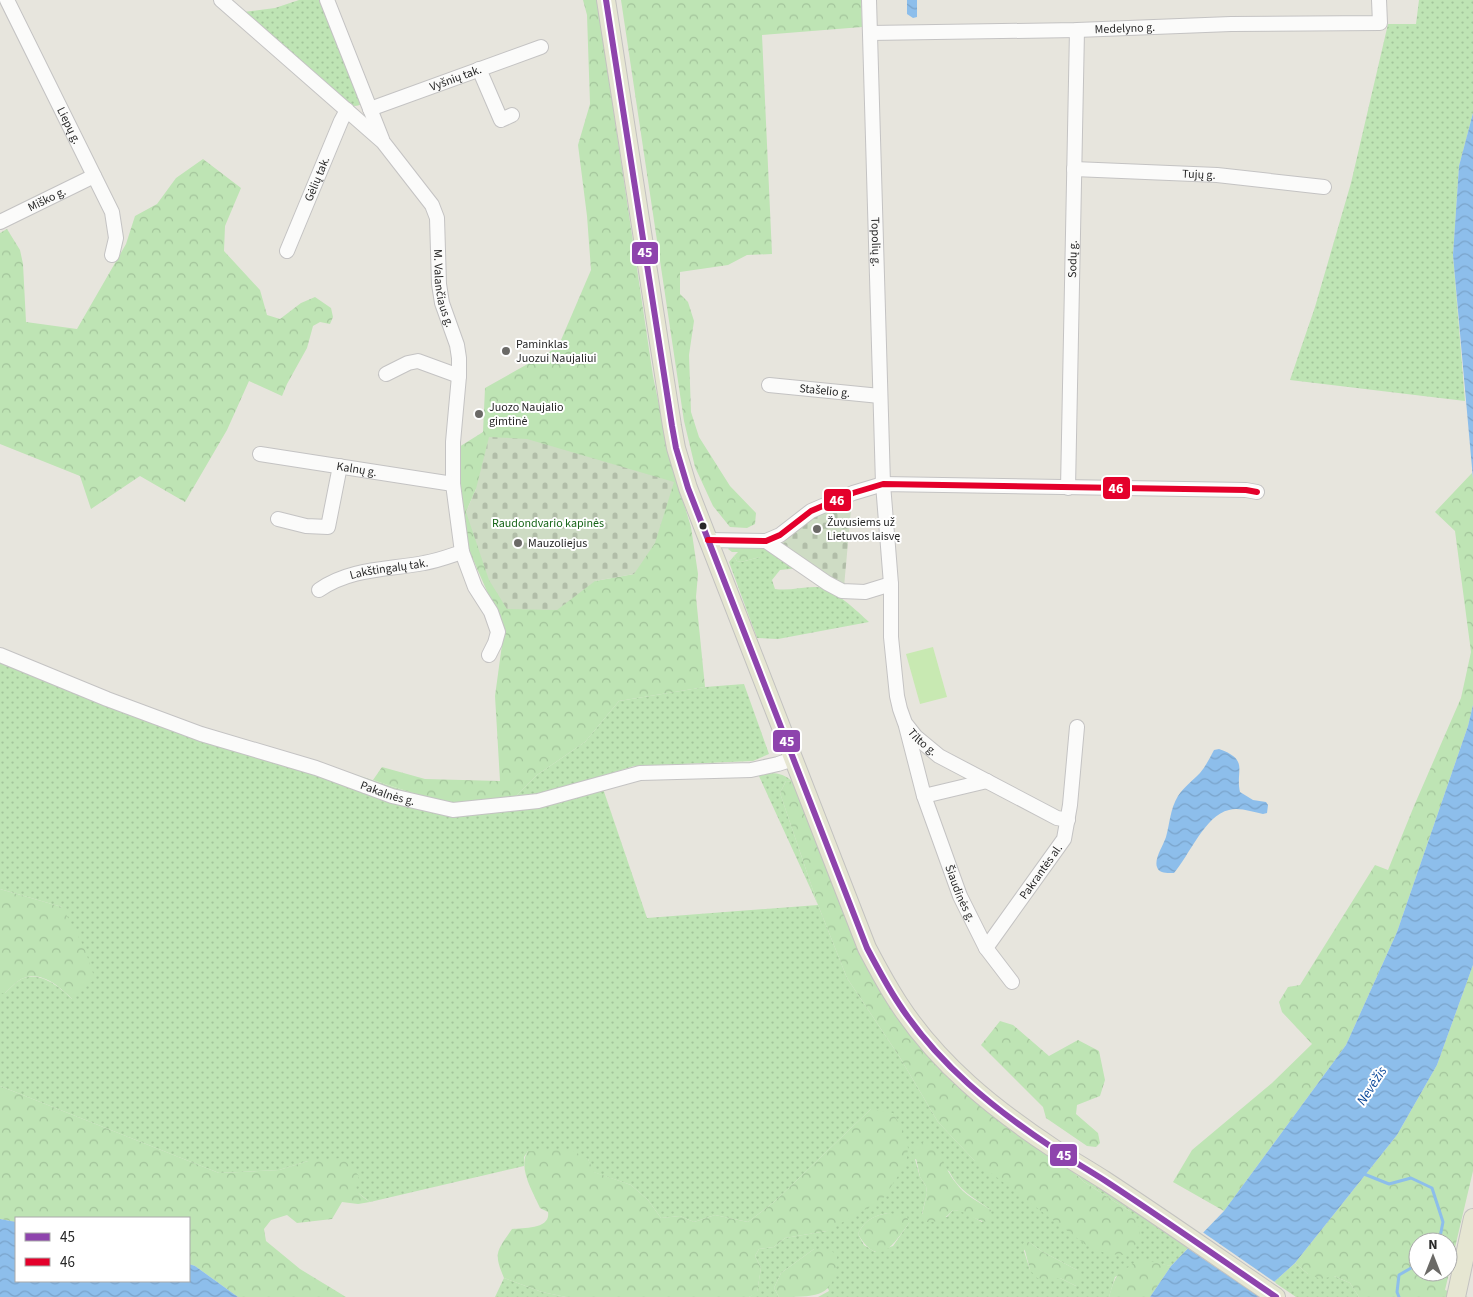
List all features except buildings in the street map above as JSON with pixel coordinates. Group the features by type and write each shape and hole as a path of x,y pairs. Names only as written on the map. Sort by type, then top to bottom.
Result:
{"main road":[{"path":"606,0 676,448 688,488 792,759 867,948 882,978 915,1026 953,1070 992,1104 1053,1148 1154,1213 1276,1297"},
{"path":"1456,1297 1473,1218"}],"street":[{"name":"Liepų g.","path":"7,0 112,212 116,238 112,255"},
{"name":"M. Valančiaus g.","path":"221,0 383,142 432,205 437,218 439,284 442,303 457,345 460,376 453,442 453,484 462,552 475,588 491,612 498,632 489,655"},
{"path":"327,0 383,142"},
{"name":"Topolių g.","path":"869,0 883,484"},
{"name":"Medelyno g.","path":"870,33 1077,30 1232,24 1380,23 1379,0"},
{"name":"Sodų g.","path":"1068,488 1077,30"},
{"name":"Vyšnių tak.","path":"370,109 541,47"},
{"path":"479,69 501,120 512,115"},
{"name":"Gėlių tak.","path":"287,251 347,110"},
{"name":"Tujų g.","path":"1074,170 1217,176 1324,187"},
{"name":"Miško g.","path":"0,222 94,176"},
{"path":"386,374 408,363 418,361 460,376"},
{"name":"Stašelio g.","path":"769,384 880,396"},
{"name":"Kalnų g.","path":"260,454 453,484"},
{"path":"278,519 306,526 328,527 340,466"},
{"path":"708,540 766,540 780,535 811,511 852,494 883,484 1246,490 1257,492"},
{"name":"Tilto g.","path":"883,484 891,584 891,637 897,696 905,723 916,737 939,756 1057,818 1068,820"},
{"path":"766,540 826,583 842,591 864,592 891,584"},
{"name":"Lakštingalų tak.","path":"319,590 333,580 352,574 427,563 462,552"},
{"name":"Pakalnės g.","path":"0,654 107,699 201,734 316,768 392,796 453,810 538,801 640,773 751,770 792,759"},
{"name":"Šiaudinės g.","path":"905,723 924,796 960,896 986,948 1012,982"},
{"name":"Pakrantės al.","path":"986,948 1064,839 1068,820 1076,727"},
{"path":"924,796 987,781"}],"green space":[{"path":"299,0 322,0 361,104 355,106 345,103 243,12 275,8"},
{"path":"583,0 597,0 653,376 669,454 691,527 698,574 696,597 705,687 619,701 585,742 537,775 516,796 468,802 437,801 373,780 382,767 425,779 500,781 495,696 504,630 468,548 458,491 459,447 483,432 485,388 558,347 591,270 587,216 578,145 590,104 587,15","holes":["476,489 634,574 595,581 466,512"]},
{"path":"621,0 861,0 862,27 762,35 772,254 747,255 728,265 680,272 680,294 688,302 694,321 689,355 691,412 699,437 730,486 756,513 755,524 747,528 730,527 713,506 695,467 684,421"},
{"path":"1419,0 1473,0 1473,113 1459,166 1453,255 1465,401 1290,380 1315,307 1351,183 1388,24 1416,24"},
{"path":"203,159 241,188 225,226 224,251 260,290 267,315 280,319 301,303 315,297 331,308 333,317 330,324 320,322 313,326 307,348 282,396 249,381 227,430 185,502 140,476 91,509 80,476 0,444 0,233 7,229 20,250 23,264 26,322 77,329 126,244 135,216 157,204 176,178"},
{"name":"Raudondvario kapinės","path":"489,437 527,439 674,482 655,543 634,574 595,581 557,610 507,609 489,580 466,512 476,489"},
{"path":"1472,473 1473,705 1468,726 1397,932 1346,1045 1224,1211 1173,1182 1192,1150 1272,1083 1312,1044 1282,1012 1279,1002 1288,987 1300,985 1375,865 1388,870 1461,698 1471,652 1455,531 1435,512"},
{"path":"852,499 844,587 779,545 807,519"},
{"path":"732,545 758,546 761,550 760,557 741,562 737,561 734,556 738,552 732,552 728,549"},
{"path":"758,546 768,548 799,568 780,570 772,580 775,589 785,590 814,587 829,590 844,600 869,622 778,639 757,638 729,562 734,556 737,561 741,562 760,557"},
{"path":"933,647 947,697 920,704 906,654"},
{"path":"0,649 179,722 298,756 437,801 516,796 537,775 585,742 619,701 705,687 744,684 769,754 753,761 634,766 599,777 647,918 818,905 847,978 899,1056 938,1122 974,1160 1131,1212 1084,1182 1069,1167 1188,1248 1171,1266 1144,1261 1115,1277 1109,1297 818,1297 829,1291 814,1249 781,1273 774,1288 779,1297 749,1297 757,1292 761,1268 755,1256 759,1249 774,1247 785,1238 827,1231 871,1109 774,1202 748,1222 715,1215 694,1222 680,1216 661,1218 648,1200 631,1185 593,1172 588,1159 528,1151 524,1157 524,1166 370,1202 357,1192 355,1186 308,1161 279,1170 219,1173 0,1086 0,993 5,993 21,979 37,977 50,982 72,999 62,907 0,889","holes":["915,1159 949,1171 962,1189 991,1210 982,1222 963,1211 953,1210 947,1217 922,1214 927,1193","888,1213 909,1223 893,1246 875,1252 864,1245 858,1234 867,1222","1029,1242 1043,1252 1077,1270 1076,1286 1060,1278 1030,1270 1024,1251"]},
{"path":"758,774 781,774 789,778 793,782 786,781 780,793 818,905"},
{"path":"786,781 795,782 884,994 1084,1182 1131,1212 1140,1229 1139,1241 1125,1255 1107,1254 1086,1245 974,1160 938,1122 899,1056 847,978 818,905 780,793"},
{"path":"0,889 62,907 84,947 95,979 72,999 50,981 31,976 21,979 5,993 0,993"},
{"path":"1473,965 1473,1171 1458,1235 1458,1232 1408,1232 1408,1282 1447,1282 1445,1290 1468,1297 1359,1297 1350,1283 1334,1276 1321,1279 1308,1274 1295,1263 1397,1135 1437,1065"},
{"path":"1000,1021 1013,1025 1049,1056 1078,1040 1099,1051 1105,1080 1100,1096 1077,1105 1076,1114 1098,1133 1100,1143 1096,1147 1087,1146 1046,1118 1043,1107 981,1045"},
{"path":"0,1086 219,1173 279,1170 308,1161 343,1158 359,1176 356,1185 357,1191 370,1202 358,1204 342,1202 332,1219 297,1223 287,1215 271,1220 264,1229 266,1241 300,1269 346,1297 238,1297 190,1264 190,1217 15,1217 15,1222 0,1219"},
{"path":"871,1109 893,1113 905,1134 908,1148 906,1164 882,1200 827,1231 785,1238 774,1247 759,1249 755,1256 761,1268 757,1293 749,1297 566,1297 542,1292 504,1278 498,1262 498,1252 512,1229 541,1225 548,1218 548,1212 540,1208 527,1180 524,1164 528,1151 571,1150 588,1159 594,1172 631,1185 648,1200 661,1218 680,1216 694,1222 715,1215 748,1222 774,1202"},
{"path":"924,1142 939,1156 959,1187 991,1210 989,1222 984,1222 963,1212 953,1210 942,1219 927,1222 922,1215 927,1193 926,1186 920,1177 914,1149 917,1145"},
{"path":"888,1213 907,1216 909,1223 891,1246 879,1252 873,1251 858,1234 870,1219"},
{"path":"1029,1242 1043,1252 1077,1270 1081,1280 1076,1286 1060,1278 1050,1280 1037,1278 1030,1270 1023,1243"},
{"path":"814,1249 829,1249 837,1255 836,1269 829,1287 815,1295 779,1297 774,1288 781,1273"},
{"path":"1144,1260 1171,1266 1150,1297 1109,1297 1120,1272"},
{"path":"1295,1263 1308,1274 1334,1276 1350,1283 1359,1297 1296,1297 1274,1282"},
{"path":"504,1278 542,1292 566,1297 495,1297"}],"water":[{"path":"907,0 917,0 917,17 913,18 907,14"},
{"path":"1473,113 1473,479 1453,255 1459,166"},
{"name":"Nevėžis","path":"1473,705 1473,965 1437,1065 1397,1135 1295,1263 1274,1282 1263,1297 1150,1297 1171,1266 1224,1211 1346,1045 1397,932 1468,726"},
{"path":"1219,749 1235,757 1238,762 1240,792 1253,800 1266,802 1268,805 1267,813 1263,814 1237,809 1220,813 1198,837 1174,873 1162,872 1156,864 1166,837 1175,801 1202,771 1214,750"},
{"path":"0,1219 15,1222 15,1282 190,1282 190,1264 238,1297 0,1297"}],"pier":[{"path":"1201,1231 1276,1283 1266,1297 1260,1297 1186,1247"}],"waterway":[{"path":"1364,1174 1389,1184 1411,1178 1432,1188 1443,1222 1441,1232"},
{"path":"1399,1297 1397,1292 1399,1275 1408,1270"}],"transit line":[{"name":"45","path":"606,0 676,448 688,488 867,948 890,990 914,1026 949,1066 968,1084 1031,1133 1126,1194 1276,1297"},
{"name":"46","path":"708,540 766,541 780,535 811,511 853,493 883,484 1246,490 1257,492"}],"place":[{"name":"Paminklas Juozui Naujaliui","path":"506,351"},
{"name":"Juozo Naujalio gimtinė","path":"479,414"},
{"name":"Žuvusiems už Lietuvos laisvę","path":"817,529"},
{"name":"Mauzoliejus","path":"518,543"}]}
